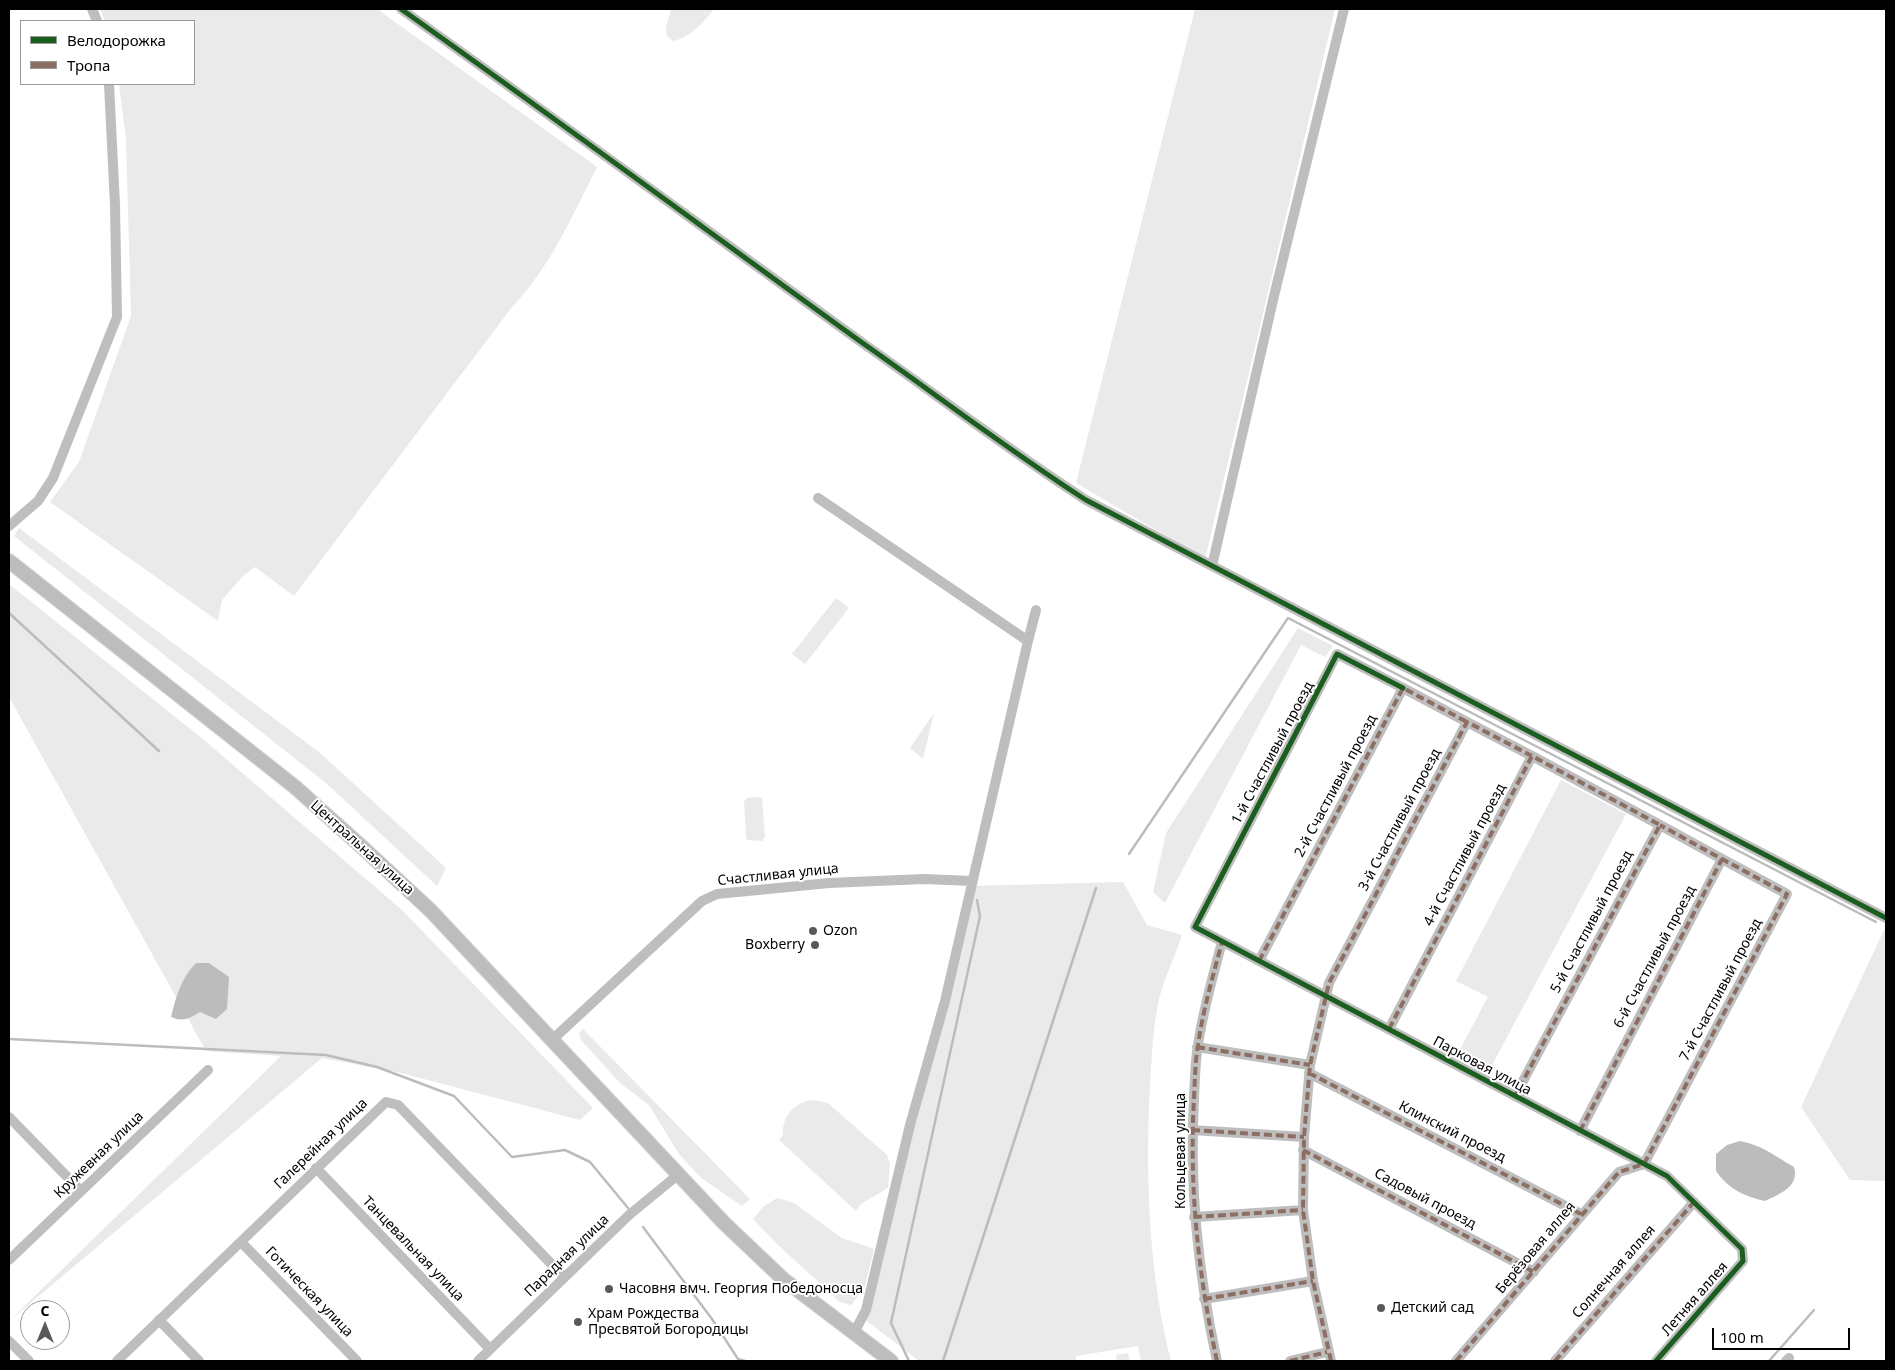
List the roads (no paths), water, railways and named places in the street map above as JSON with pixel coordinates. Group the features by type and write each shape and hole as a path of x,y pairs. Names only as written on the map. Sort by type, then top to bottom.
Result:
{"main road":[{"name":"Центральная улица","path":"9,562 295,787 430,910 554,1039 724,1223 783,1279 891,1361"}],"street":[{"path":"401,9 1076,494 1886,918"},
{"path":"1212,566 1274,296 1344,9"},
{"path":"9,526 38,501 56,471 117,317 116,223 109,85"},
{"path":"818,498 1028,641"},
{"path":"854,1333 866,1310 910,1125 945,1000 1036,610"},
{"name":"1-й Счастливый проезд","path":"1195,927 1337,654 1403,688"},
{"path":"1403,688 1722,860"},
{"name":"2-й Счастливый проезд","path":"1259,961 1403,688"},
{"name":"3-й Счастливый проезд","path":"1329,1356 1313,1282 1303,1210 1303,1150 1310,1069 1325,997 1329,983 1467,722"},
{"name":"4-й Счастливый проезд","path":"1389,1029 1532,756"},
{"name":"5-й Счастливый проезд","path":"1515,1096 1660,825"},
{"name":"6-й Счастливый проезд","path":"1580,1131 1722,860"},
{"name":"7-й Счастливый проезд","path":"1644,1164 1787,894 1722,860"},
{"name":"Счастливая улица","path":"554,1039 702,901 716,894 838,882 924,879 972,881"},
{"name":"Парковая улица","path":"1195,927 1667,1176 1742,1249"},
{"name":"Кольцевая улица","path":"1217,1361 1204,1300 1194,1217 1192,1130 1197,1047 1204,1006 1222,942"},
{"name":"Клинский проезд","path":"1197,1047 1310,1069 1581,1214"},
{"name":"Кружевная улица","path":"9,1260 208,1070"},
{"name":"Галерейная улица","path":"117,1361 383,1104 393,1103 564,1277"},
{"path":"9,1117 80,1192"},
{"path":"1192,1130 1304,1137"},
{"name":"Садовый проезд","path":"1303,1150 1534,1272"},
{"name":"Берёзовая аллея","path":"1456,1361 1619,1172 1644,1164"},
{"name":"Танцевальная улица","path":"316,1168 490,1349"},
{"name":"Парадная улица","path":"478,1361 629,1216 679,1174"},
{"name":"Солнечная аллея","path":"1555,1361 1694,1202"},
{"path":"1194,1217 1303,1210"},
{"name":"Готическая улица","path":"242,1242 357,1361"},
{"name":"Летняя аллея","path":"1656,1361 1742,1261 1742,1249"},
{"path":"1204,1300 1313,1282"},
{"path":"159,1320 199,1361"},
{"path":"9,1341 29,1361"},
{"path":"1290,1361 1329,1356"}],"waterway":[{"path":"9,613 159,751"},
{"path":"1129,854 1288,618 1876,922"},
{"path":"943,1361 1096,888"},
{"path":"909,1361 891,1323 980,916 977,900"},
{"path":"9,1039 326,1055 377,1067 454,1096 512,1157 565,1150 590,1162 628,1208"},
{"path":"643,1227 712,1319 738,1359 745,1361"},
{"path":"1769,1361 1814,1310"}],"place":[{"name":"Ozon","path":"813,931"},
{"name":"Boxberry","path":"815,945"},
{"name":"Часовня вмч. Георгия Победоносца","path":"609,1289"},
{"name":"Детский сад","path":"1381,1308"},
{"name":"Храм Рождества Пресвятой Богородицы","path":"578,1322"}]}
